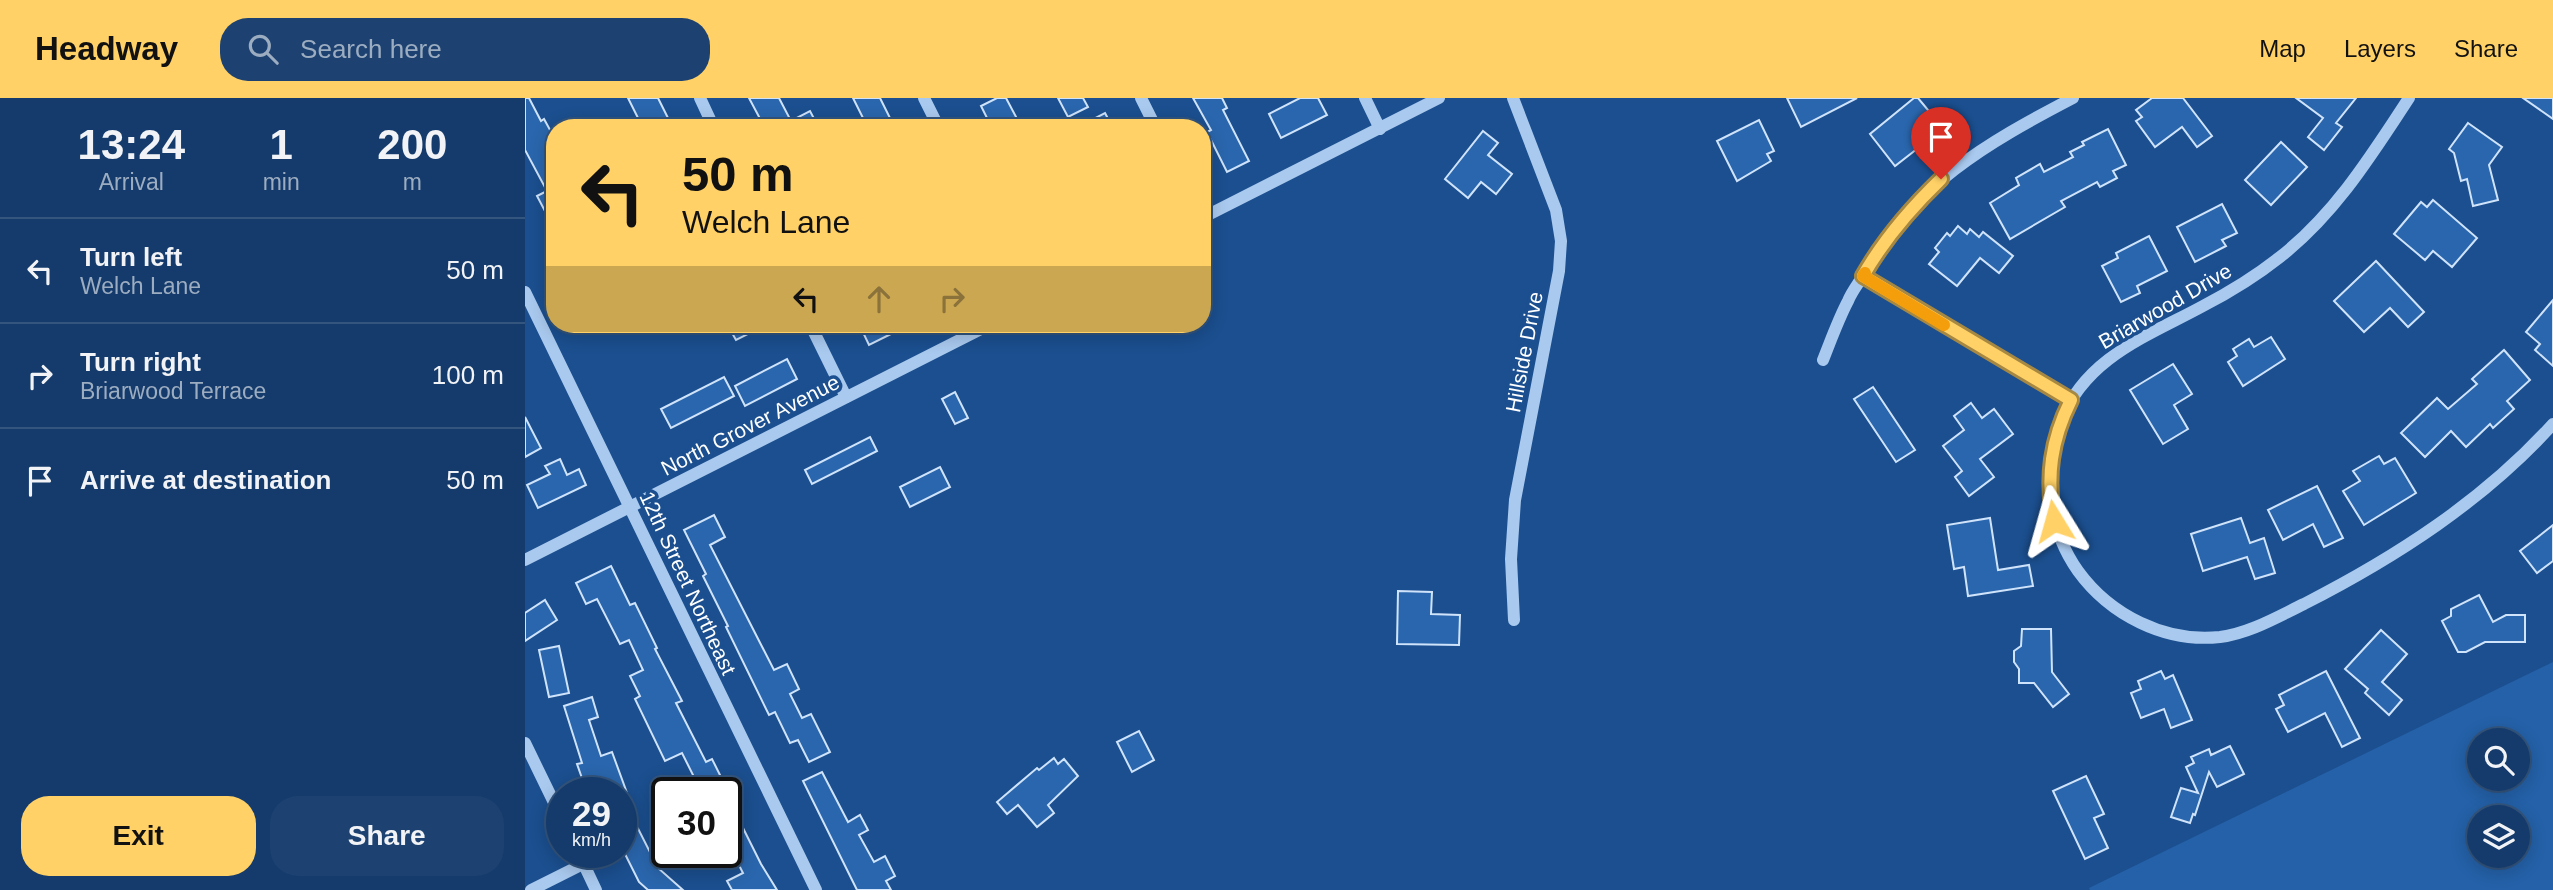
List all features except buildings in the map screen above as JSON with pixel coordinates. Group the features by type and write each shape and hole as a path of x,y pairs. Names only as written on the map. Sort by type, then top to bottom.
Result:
{"street":[{"path":"700,98 710,119"},
{"path":"925,98 935,119"},
{"path":"1141,98 1152,119"},
{"path":"1365,98 1380,129"},
{"path":"1211,214 1439,98"},
{"name":"Hillside Drive","path":"1513,98 1556,210 1561,241 1559,271 1515,500 1511,559 1514,620"},
{"path":"1823,360 1848,299 1876,252 1898,224 1941,179 2007,132 2073,98"},
{"name":"Briarwood Drive","path":"2409,98 2365,166 2336,203 2304,236 2243,284 2117,352 2087,379 2071,400 2051,454 2049,483 2054,521 2074,565 2098,594 2129,617 2164,632 2221,637 2248,630 2378,564 2412,543 2486,489 2553,424"},
{"path":"1863,276 2071,400"},
{"name":"12th Street Northeast","path":"525,292 816,890"},
{"path":"814,333 846,397"},
{"name":"North Grover Avenue","path":"525,560 973,333"},
{"path":"525,743 546,786"},
{"path":"531,890 565,868"},
{"path":"586,868 596,890"}],"shaded area":[{"path":"2553,662 2553,890 2089,888"}],"slow traffic":[{"path":"1865,273 1863,276 1944,325"}],"route":[{"path":"1941,179 1898,224 1876,252 1863,276 2071,400 2062,417 2051,454 2049,483 2054,521"}]}
